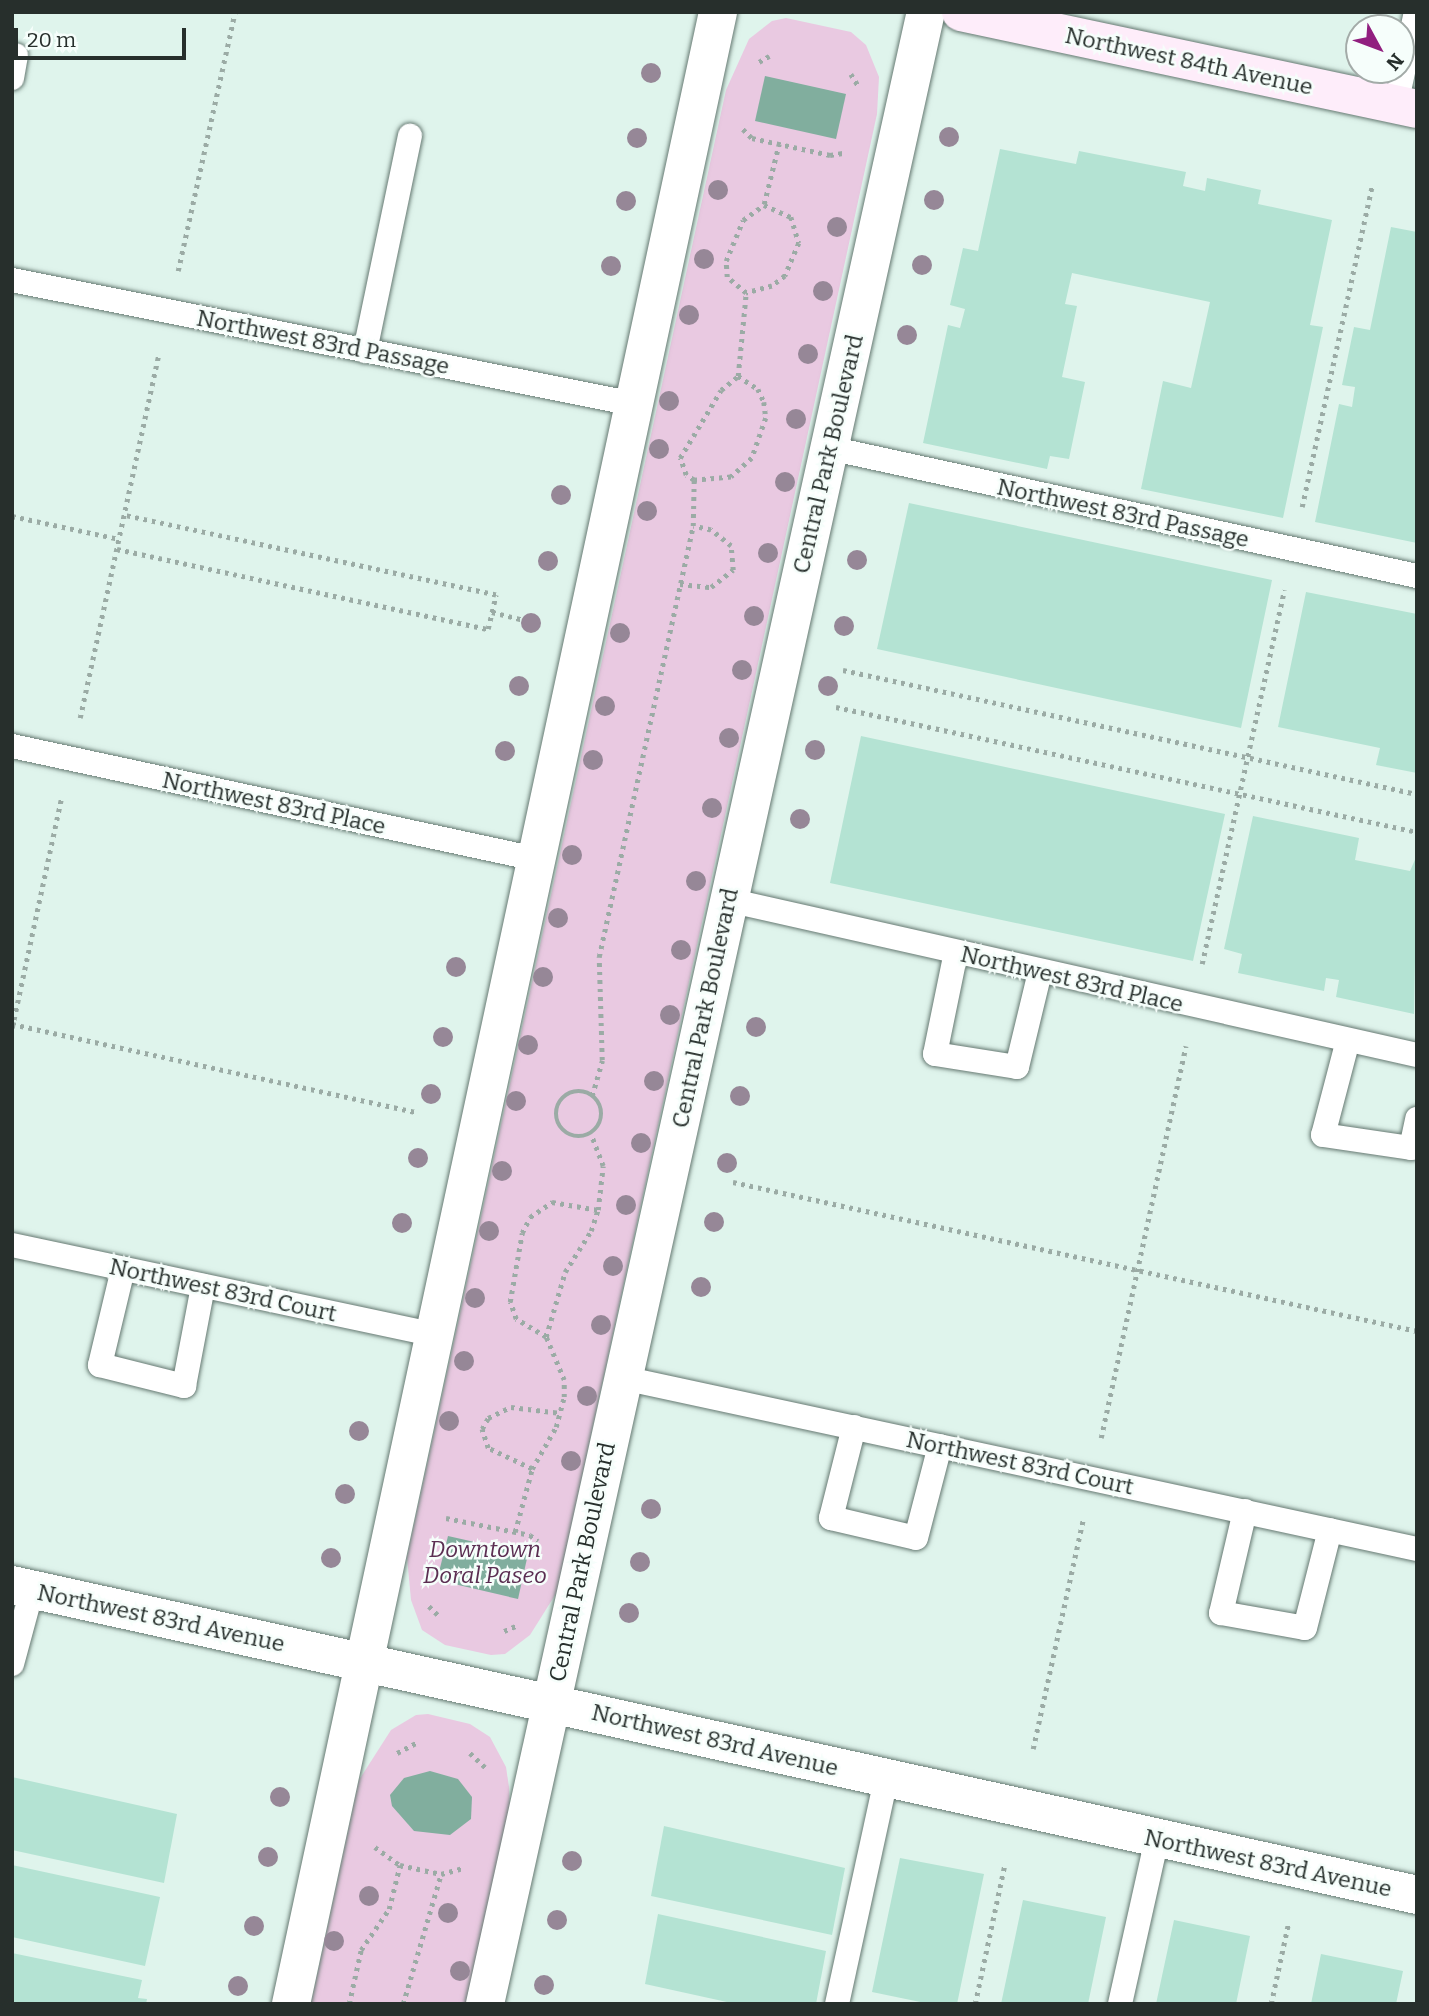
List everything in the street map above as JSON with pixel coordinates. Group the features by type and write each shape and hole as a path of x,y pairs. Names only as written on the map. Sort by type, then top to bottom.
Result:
{"street":[{"path":"291,2004 718,12"},
{"name":"Central Park Boulevard","path":"485,2004 926,12"},
{"name":"Northwest 84th Avenue","path":"961,12 1407,107"},
{"name":"Northwest 83rd Avenue","path":"22,1588 1417,1895"}],"lane":[{"path":"1407,107 1416,12"},
{"path":"365,351 410,136"},
{"name":"Northwest 83rd Passage","path":"12,280 634,404"},
{"name":"Northwest 83rd Passage","path":"829,448 1417,576"},
{"name":"Northwest 83rd Place","path":"12,746 536,859"},
{"name":"Northwest 83rd Place","path":"728,900 1417,1055"},
{"path":"956,952 935,1054 1017,1067 1040,972"},
{"path":"1348,1040 1324,1135 1410,1147 1417,1119"},
{"name":"Northwest 83rd Court","path":"12,1245 434,1335"},
{"path":"123,1269 100,1366 184,1386 203,1286"},
{"name":"Northwest 83rd Court","path":"623,1378 1417,1549"},
{"path":"854,1427 831,1518 916,1538 940,1446"},
{"path":"1245,1511 1221,1613 1305,1628 1330,1530"},
{"path":"12,1664 22,1588"},
{"path":"837,2004 886,1779"},
{"path":"1120,2004 1157,1839"}],"path":[{"path":"176,283 235,12"},
{"path":"751,73 769,56"},
{"path":"851,74 859,91"},
{"path":"740,117 743,130 752,138 830,155 842,154 850,143"},
{"path":"746,293 727,277 726,261 743,220 764,205 779,144"},
{"path":"1299,521 1373,187"},
{"path":"746,293 772,286 785,276 799,243 791,217 764,205"},
{"path":"738,376 758,389 764,401 766,418 755,450 731,477 695,480 686,475 680,458 721,390 738,376 746,293"},
{"path":"79,721 161,348"},
{"path":"592,1096 603,1060 599,957 693,526 695,480"},
{"path":"117,549 488,629 492,612 495,595 124,515"},
{"path":"12,516 119,539"},
{"path":"680,584 711,587 733,570 731,546 711,530 693,526"},
{"path":"1199,975 1286,585"},
{"path":"492,612 523,620"},
{"path":"843,670 1417,794"},
{"path":"835,707 1417,832"},
{"path":"65,785 12,1026 416,1112"},
{"path":"1098,1451 1187,1042"},
{"path":"546,1338 565,1272 591,1231 598,1210 603,1166 592,1137 603,1113 592,1096 567,1092 554,1110 563,1130 583,1139 592,1137"},
{"path":"733,1182 1417,1331"},
{"path":"515,1532 532,1469 561,1413 564,1380 546,1338 516,1319 510,1302 522,1233 530,1217 552,1202 598,1210"},
{"path":"532,1469 488,1448 482,1429 488,1418 511,1407 561,1413"},
{"path":"1033,1749 1086,1505"},
{"path":"437,1525 452,1517 530,1535 543,1550"},
{"path":"424,1596 439,1616"},
{"path":"504,1631 525,1616"},
{"path":"391,1758 418,1742"},
{"path":"470,1753 489,1771"},
{"path":"369,1839 381,1854 400,1865 441,1874 458,1871 471,1862"},
{"path":"975,2004 1005,1863"},
{"path":"349,2004 361,1950 389,1909 400,1865"},
{"path":"403,2004 441,1874"},
{"path":"1271,2004 1288,1926"}],"green space":[{"name":"Downtown Doral Paseo","path":"786,18 851,32 866,45 879,77 877,114 557,1592 530,1635 505,1654 491,1655 445,1645 422,1630 411,1600 407,1557 726,90 749,39 772,21"},
{"path":"428,1714 470,1724 490,1737 506,1767 509,1787 510,1808 467,2004 311,2004 359,1780 391,1730 416,1715"}],"shaded area":[{"path":"765,76 846,94 836,139 755,121"},
{"path":"448,1536 528,1554 518,1599 437,1580"},
{"path":"430,1771 458,1779 472,1797 471,1819 450,1835 414,1831 392,1806 390,1795 404,1778"}],"building":[{"path":"1000,149 1076,164 1079,151 1186,172 1183,186 1205,191 1207,178 1261,190 1258,204 1332,220 1310,325 1323,327 1283,518 1141,489 1163,381 1191,388 1210,302 1072,273 1065,304 1077,306 1062,377 1085,382 1069,459 1050,456 1047,469 923,443 948,325 960,328 965,309 950,305 963,248 978,251"},
{"path":"1391,227 1417,232 1417,543 1315,522 1339,404 1352,407 1355,387 1342,385 1354,327 1370,330"},
{"path":"909,503 1272,580 1241,728 877,649"},
{"path":"1306,592 1417,614 1417,773 1376,765 1380,748 1278,727"},
{"path":"861,736 1225,814 1193,961 830,883"},
{"path":"1253,816 1359,838 1355,860 1410,871 1417,855 1414,1014 1336,997 1339,980 1326,978 1324,991 1238,973 1242,954 1224,949"},
{"path":"12,1777 177,1814 164,1883 12,1850"},
{"path":"664,1826 845,1868 832,1935 651,1896"},
{"path":"900,1858 984,1874 957,2004 930,2004 872,1992"},
{"path":"12,1865 160,1897 145,1966 12,1937"},
{"path":"1023,1900 1106,1917 1088,2004 1001,2004"},
{"path":"658,1914 826,1951 816,2004 736,2004 645,1984"},
{"path":"1174,1920 1250,1936 1236,2004 1156,2004"},
{"path":"12,1953 142,1980 138,1998 147,1999 146,2004 12,2004"},
{"path":"1321,1954 1403,1971 1396,2004 1311,2004"}]}
